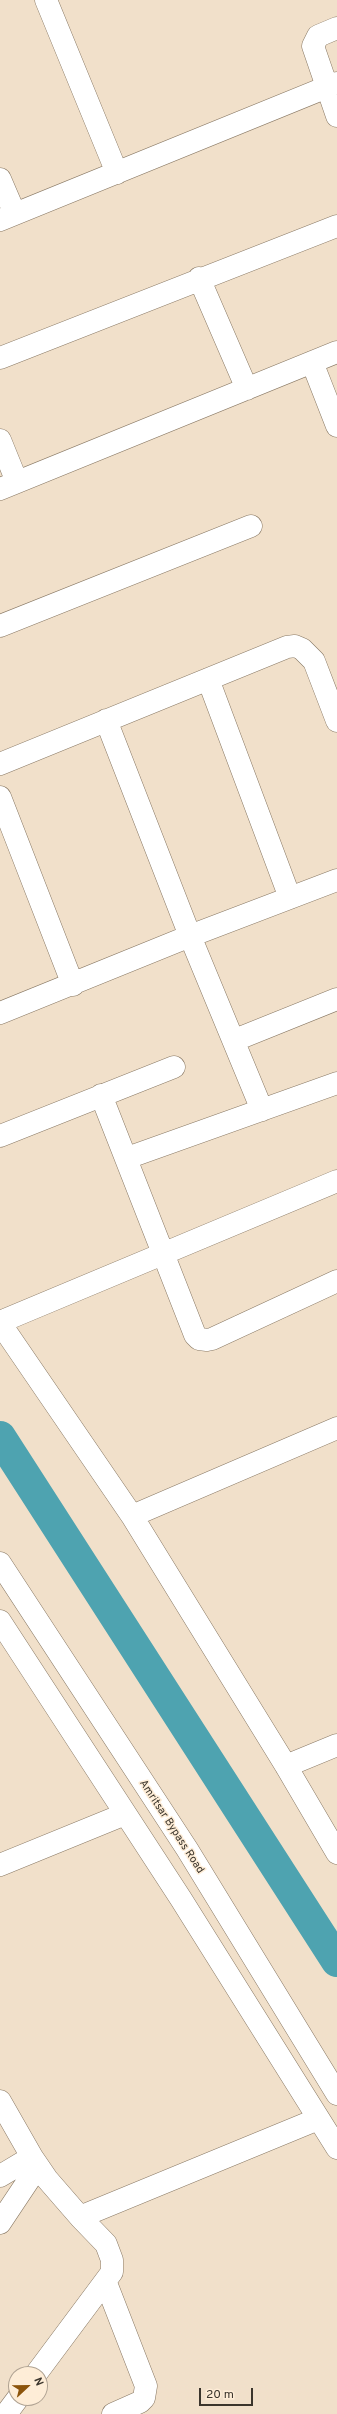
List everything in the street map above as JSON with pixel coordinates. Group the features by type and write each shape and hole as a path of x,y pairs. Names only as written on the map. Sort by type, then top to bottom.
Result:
{"main road":[{"path":"46,0 117,173"},
{"path":"337,28 318,36 313,42 313,51 331,85 337,116"},
{"path":"0,179 8,217 331,85"},
{"path":"0,358 199,278 337,226"},
{"path":"199,278 247,389"},
{"path":"0,440 8,486 337,352"},
{"path":"312,362 337,426"},
{"path":"0,626 252,526"},
{"path":"0,764 287,647 295,646 308,653 314,661 337,721"},
{"path":"208,679 290,898"},
{"path":"106,720 190,936 235,1040 262,1110"},
{"path":"0,797 73,985"},
{"path":"0,1013 73,985 190,936 337,880"},
{"path":"235,1040 337,999"},
{"path":"0,1136 174,1067"},
{"path":"127,1158 337,1083"},
{"path":"101,1095 127,1158 195,1335 202,1340 212,1339 337,1281"},
{"path":"337,1181 0,1322 132,1516 286,1766 337,1853"},
{"path":"132,1516 337,1428"},
{"name":"Amritsar Bypass Road","path":"0,1563 187,1849 337,2094"},
{"path":"0,1621 125,1814 337,2148"},
{"path":"286,1766 337,1745"},
{"path":"0,1865 125,1814"},
{"path":"0,2101 35,2161 80,2217 106,2244 110,2252 112,2272 106,2283 42,2366"},
{"path":"80,2217 318,2119"},
{"path":"0,2176 35,2161"},
{"path":"0,2223 35,2161"},
{"path":"106,2283 146,2386 144,2398 140,2402 113,2414"}],"waterway":[{"path":"0,1437 337,1961"}]}
